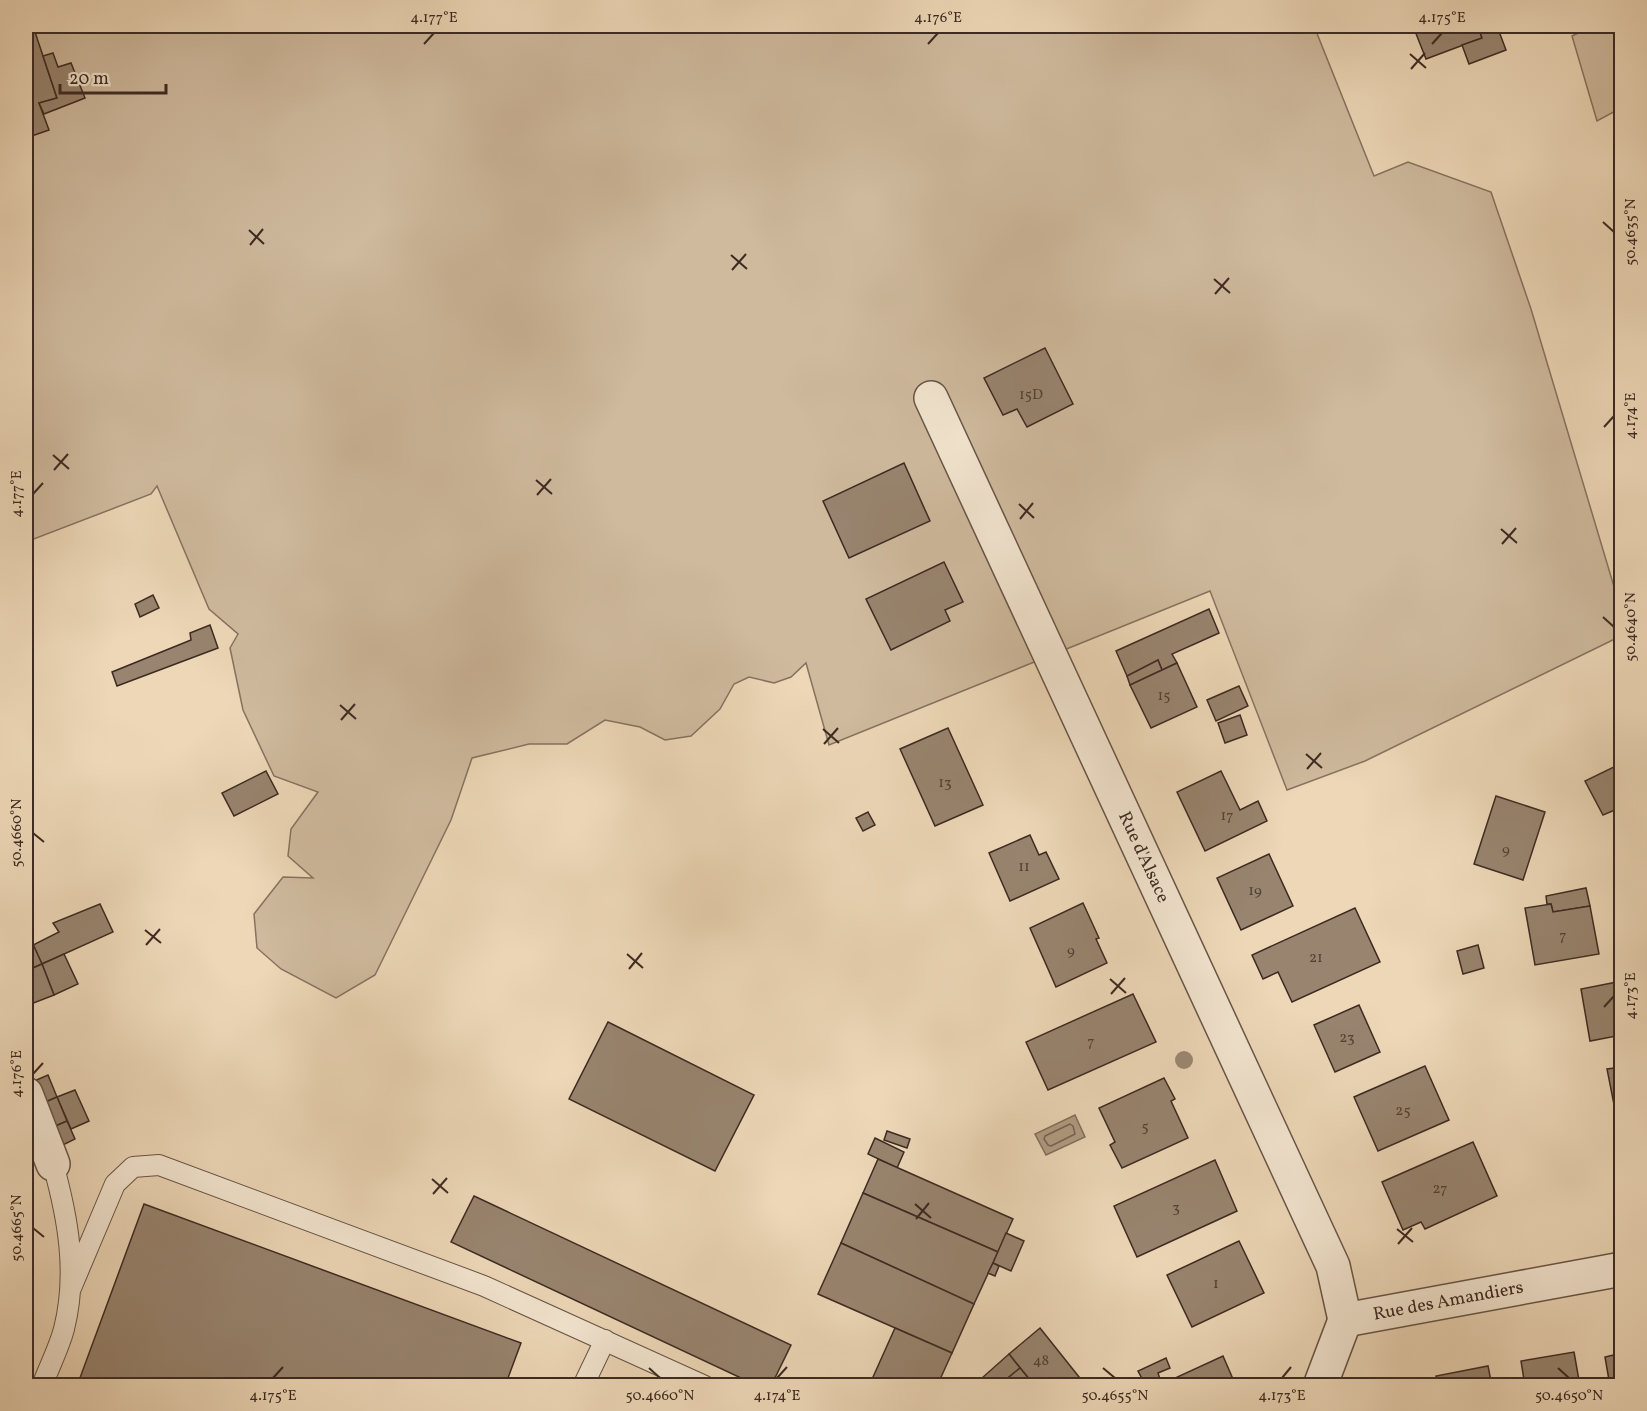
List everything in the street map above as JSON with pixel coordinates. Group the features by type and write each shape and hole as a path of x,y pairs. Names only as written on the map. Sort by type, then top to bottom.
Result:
{"street":[{"name":"Rue d'Alsace","path":"931,398 1333,1266 1345,1320"},
{"path":"26,1094 53,1164"},
{"name":"Rue des Amandiers","path":"1345,1320 1622,1269"},
{"path":"1320,1386 1345,1320"}],"lane":[{"path":"42,1386 64,1330 71,1288 69,1233 53,1164"},
{"path":"71,1288 115,1184 133,1167 159,1165 484,1286 705,1386"},
{"path":"583,1386 605,1340"}],"shaded area":[{"path":"26,26 1314,26 1374,176 1408,162 1491,192 1531,309 1621,610 1621,636 1365,761 1287,790 1210,591 829,745 806,663 791,677 774,683 749,677 734,684 720,709 691,736 665,740 640,727 605,720 567,744 529,744 472,758 451,820 375,975 336,998 281,969 257,948 254,914 283,877 313,878 288,856 291,829 318,792 274,776 243,710 230,648 238,634 209,609 157,486 151,494 26,542"},
{"path":"1593,26 1622,26 1621,108 1597,121 1572,36"}],"water":[{"path":"1075,1115 1085,1137 1046,1155 1035,1134"}],"building":[{"path":"26,26 33,26 57,98 39,103 49,130 26,138"},
{"path":"1413,26 1478,26 1482,38 1426,59"},
{"path":"1478,26 1497,26 1506,50 1469,64 1462,45 1482,38"},
{"path":"53,53 58,67 71,63 85,98 44,114 39,103 57,98 43,56"},
{"path":"1045,348 1073,404 1027,427 1017,409 1003,415 984,378"},
{"path":"904,463 930,521 849,558 823,501"},
{"path":"944,562 963,602 945,610 950,621 891,650 866,599"},
{"path":"153,595 159,608 140,617 135,604"},
{"path":"1209,609 1219,633 1172,654 1177,663 1162,670 1158,660 1127,676 1116,651"},
{"path":"210,625 218,648 117,686 112,672 191,640 190,633"},
{"path":"1158,660 1162,670 1130,685 1127,676"},
{"path":"1177,663 1197,707 1151,728 1130,685"},
{"path":"1239,686 1248,706 1216,721 1207,700"},
{"path":"1240,715 1247,735 1225,743 1218,723"},
{"path":"948,728 983,805 935,826 900,749"},
{"path":"1622,763 1622,807 1603,815 1585,781"},
{"path":"266,771 278,794 234,816 222,793"},
{"path":"1221,771 1240,810 1258,801 1267,821 1205,851 1177,792"},
{"path":"1496,796 1545,812 1523,880 1474,864"},
{"path":"868,812 875,825 863,831 856,818"},
{"path":"1030,835 1039,855 1046,852 1059,879 1010,901 989,853"},
{"path":"1269,854 1293,906 1241,930 1217,878"},
{"path":"1586,888 1590,906 1553,912 1551,904 1547,904 1546,896"},
{"path":"1083,903 1099,938 1096,939 1107,963 1056,987 1030,928"},
{"path":"100,904 113,932 42,964 33,945 59,932 53,923"},
{"path":"1551,904 1553,912 1590,906 1599,954 1535,965 1525,908"},
{"path":"1355,908 1380,962 1292,1002 1278,972 1263,979 1252,955"},
{"path":"28,933 42,964 26,971 26,934"},
{"path":"1478,945 1484,968 1463,974 1457,951"},
{"path":"64,954 78,984 54,995 42,964"},
{"path":"42,964 54,995 26,1006 26,971"},
{"path":"1622,981 1622,1035 1590,1041 1581,989"},
{"path":"1133,994 1156,1042 1048,1090 1026,1042"},
{"path":"1359,1005 1380,1052 1335,1072 1314,1025"},
{"path":"608,1022 754,1095 715,1171 569,1099"},
{"path":"1425,1066 1449,1120 1378,1151 1354,1097"},
{"path":"1622,1067 1622,1125 1618,1125 1607,1069"},
{"path":"48,1075 57,1097 41,1104 32,1082"},
{"path":"1164,1078 1175,1099 1171,1101 1188,1138 1122,1168 1110,1145 1115,1142 1099,1108"},
{"path":"75,1090 89,1121 71,1129 57,1097"},
{"path":"57,1097 67,1121 51,1128 41,1104"},
{"path":"67,1121 75,1139 59,1147 51,1128"},
{"path":"887,1131 910,1139 907,1148 884,1140"},
{"path":"875,1138 904,1152 897,1168 868,1154"},
{"path":"1473,1142 1497,1196 1425,1229 1421,1222 1403,1230 1382,1182"},
{"path":"878,1159 1013,1219 998,1252 863,1193"},
{"path":"1215,1160 1237,1211 1137,1257 1114,1206"},
{"path":"863,1193 998,1252 974,1304 841,1243"},
{"path":"474,1196 791,1345 771,1386 758,1386 451,1242"},
{"path":"144,1204 521,1343 505,1386 77,1386"},
{"path":"1006,1233 1024,1241 1011,1271 993,1263"},
{"path":"1239,1241 1264,1293 1192,1327 1167,1275"},
{"path":"841,1243 974,1304 952,1353 818,1294"},
{"path":"993,1263 999,1266 995,1276 988,1273"},
{"path":"895,1328 952,1353 937,1386 869,1386"},
{"path":"1040,1328 1083,1382 1078,1386 1035,1386 1009,1354"},
{"path":"1574,1352 1580,1386 1525,1386 1521,1361"},
{"path":"1622,1353 1622,1386 1610,1386 1605,1357"},
{"path":"1009,1354 1020,1368 998,1386 989,1386 982,1378"},
{"path":"1223,1356 1236,1386 1163,1386 1162,1384"},
{"path":"1166,1358 1170,1368 1158,1373 1160,1379 1146,1386 1138,1371"},
{"path":"1488,1366 1492,1386 1438,1386 1436,1376"},
{"path":"1020,1368 1035,1386 998,1386"}]}
